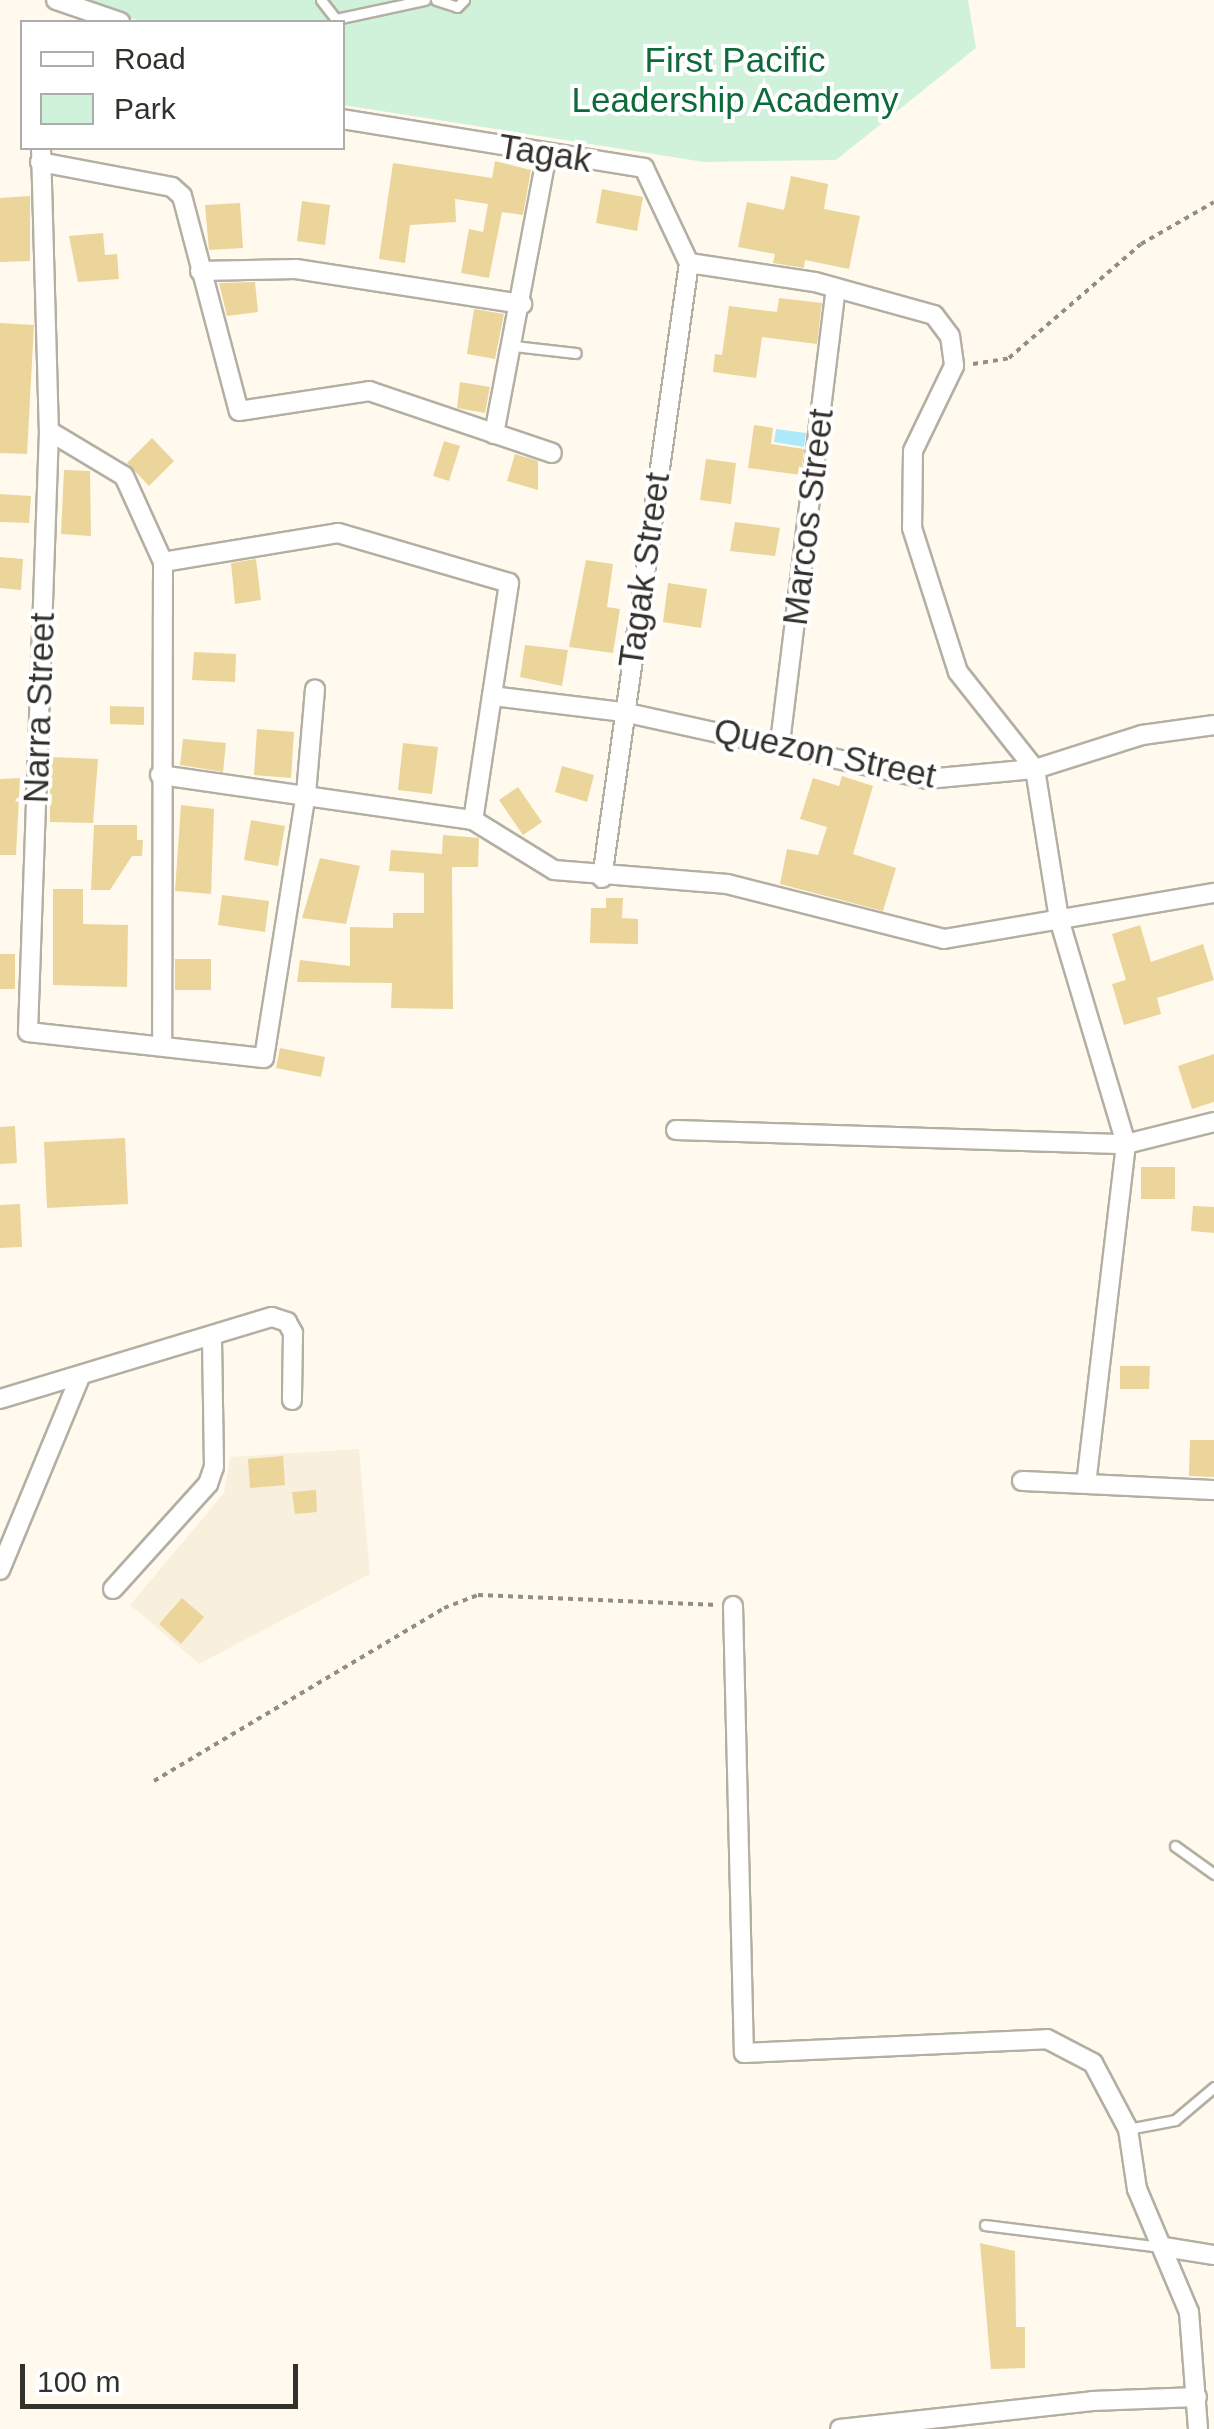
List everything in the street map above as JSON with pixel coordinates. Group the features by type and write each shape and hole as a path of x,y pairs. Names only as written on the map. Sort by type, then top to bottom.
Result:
{"street":[{"path":"56,0 114,20"},
{"name":"Tagak","path":"345,120 644,168 688,263"},
{"path":"494,434 522,304 547,154"},
{"path":"40,155 172,187 182,196 238,411 369,391 552,453"},
{"name":"Narra Street","path":"40,155 50,292 49,431 28,1032 264,1058 306,794"},
{"path":"688,263 836,290 934,315 950,336 954,366 913,451 912,528 958,672 1035,768 1058,920 1126,1144 1086,1484"},
{"name":"Tagak Street","path":"602,878 688,263"},
{"path":"200,272 296,269 522,304"},
{"name":"Marcos Street","path":"780,743 836,290"},
{"path":"49,431 124,476 163,562 162,1046"},
{"path":"163,562 338,533 509,584 473,820"},
{"path":"306,794 314,689"},
{"name":"Quezon Street","path":"492,696 623,712 780,743 927,779 1035,768 1142,736 1214,726"},
{"path":"160,775 473,820 554,870 602,878 727,884 944,939 1214,893"},
{"path":"676,1130 1126,1144 1214,1122"},
{"path":"0,1399 79,1379 272,1317 287,1322 293,1333 292,1400"},
{"path":"113,1589 208,1484 214,1467 212,1338"},
{"path":"0,1570 79,1379"},
{"path":"1022,1481 1214,1490"},
{"path":"733,1606 744,2053 1046,2040 1093,2063 1128,2129 1137,2189 1188,2312 1198,2429"},
{"path":"1164,2247 1214,2255"},
{"path":"840,2429 1092,2401 1197,2396"}],"lane":[{"path":"322,0 336,20 424,0"},
{"path":"436,0 456,7 464,0"},
{"path":"514,346 576,353"},
{"path":"1175,1846 1214,1874"},
{"path":"1128,2129 1175,2120 1214,2086"},
{"path":"985,2225 1164,2247"}],"path":[{"path":"954,366 1009,358 1141,244 1214,202"},
{"path":"154,1781 444,1608 478,1595 733,1606"}],"shaded area":[{"path":"359,1449 370,1574 199,1664 130,1605 224,1493 230,1457"}],"green space":[{"name":"First Pacific Leadership Academy","path":"60,0 968,0 976,48 836,160 704,162 345,105 345,20 138,20"}],"water":[{"path":"776,429 806,433 804,447 774,442"}],"building":[{"path":"495,161 531,170 523,215 502,212 489,278 461,273 469,229 483,232 488,204 455,199 456,222 410,225 405,263 379,259 393,163 492,178"},
{"path":"791,176 828,184 824,209 860,216 849,269 805,260 804,268 773,263 775,254 738,247 747,202 784,210"},
{"path":"602,189 643,197 637,231 596,223"},
{"path":"30,196 30,261 0,262 0,198"},
{"path":"302,201 330,205 325,245 297,241"},
{"path":"240,203 243,248 209,250 205,205"},
{"path":"103,233 105,255 117,254 119,279 78,282 69,236"},
{"path":"255,282 258,312 227,316 219,283"},
{"path":"779,298 822,303 817,344 762,337 756,378 713,372 715,354 722,355 729,306 777,312"},
{"path":"474,309 504,314 495,359 467,354"},
{"path":"0,323 34,325 27,454 0,453"},
{"path":"460,382 490,387 485,413 457,408"},
{"path":"754,425 773,428 771,444 804,449 801,475 748,468"},
{"path":"152,438 174,461 149,486 127,463"},
{"path":"444,441 460,446 449,481 433,476"},
{"path":"515,454 538,461 538,490 507,481"},
{"path":"706,459 736,463 731,504 700,500"},
{"path":"64,470 90,471 91,536 61,534"},
{"path":"0,494 31,496 29,523 0,522"},
{"path":"735,522 780,528 775,556 730,551"},
{"path":"0,557 23,559 21,590 0,588"},
{"path":"256,559 261,600 235,604 231,563"},
{"path":"586,560 613,564 607,607 620,609 613,653 569,647"},
{"path":"668,583 707,589 701,628 663,622"},
{"path":"525,645 568,650 562,686 520,677"},
{"path":"194,652 236,654 235,682 192,680"},
{"path":"110,706 144,707 144,725 110,724"},
{"path":"257,729 294,732 291,778 254,775"},
{"path":"183,739 226,743 223,772 180,765"},
{"path":"403,743 438,747 432,794 398,790"},
{"path":"50,757 98,759 93,823 50,822"},
{"path":"562,766 594,775 587,802 555,792"},
{"path":"842,776 873,786 853,854 896,868 883,911 780,884 787,849 818,855 827,827 800,819 813,778 839,786"},
{"path":"20,778 16,855 0,855 0,779"},
{"path":"518,787 542,822 523,835 499,800"},
{"path":"181,805 214,809 211,894 175,891"},
{"path":"251,820 285,826 278,866 244,860"},
{"path":"94,825 137,825 137,840 143,840 142,856 132,856 110,890 91,890"},
{"path":"443,835 479,838 478,867 452,867 453,1009 391,1008 392,983 297,982 300,960 350,966 350,927 393,928 393,913 424,913 424,873 389,871 391,850 442,854"},
{"path":"320,858 360,866 346,924 302,918"},
{"path":"53,889 83,889 83,924 128,925 127,987 53,985"},
{"path":"222,895 269,901 265,932 218,925"},
{"path":"606,898 623,898 622,918 638,919 638,944 590,943 591,908 606,908"},
{"path":"1140,925 1151,962 1203,944 1214,980 1157,998 1161,1014 1124,1025 1112,984 1126,980 1112,934"},
{"path":"0,954 15,954 15,989 0,989"},
{"path":"175,959 211,959 211,990 175,990"},
{"path":"280,1048 325,1057 321,1077 276,1068"},
{"path":"1214,1054 1214,1102 1192,1109 1178,1066"},
{"path":"15,1126 17,1163 0,1164 0,1127"},
{"path":"125,1138 128,1204 47,1208 44,1142"},
{"path":"1141,1167 1175,1167 1175,1199 1141,1199"},
{"path":"20,1204 22,1247 0,1248 0,1205"},
{"path":"1193,1206 1214,1207 1214,1233 1191,1231"},
{"path":"1120,1366 1150,1366 1149,1389 1120,1389"},
{"path":"1190,1440 1214,1440 1214,1477 1189,1476"},
{"path":"283,1456 285,1485 250,1488 248,1459"},
{"path":"316,1490 317,1512 295,1514 292,1492"},
{"path":"182,1598 204,1617 181,1644 159,1624"},
{"path":"980,2243 1015,2251 1016,2327 1025,2327 1025,2368 991,2369"}]}
